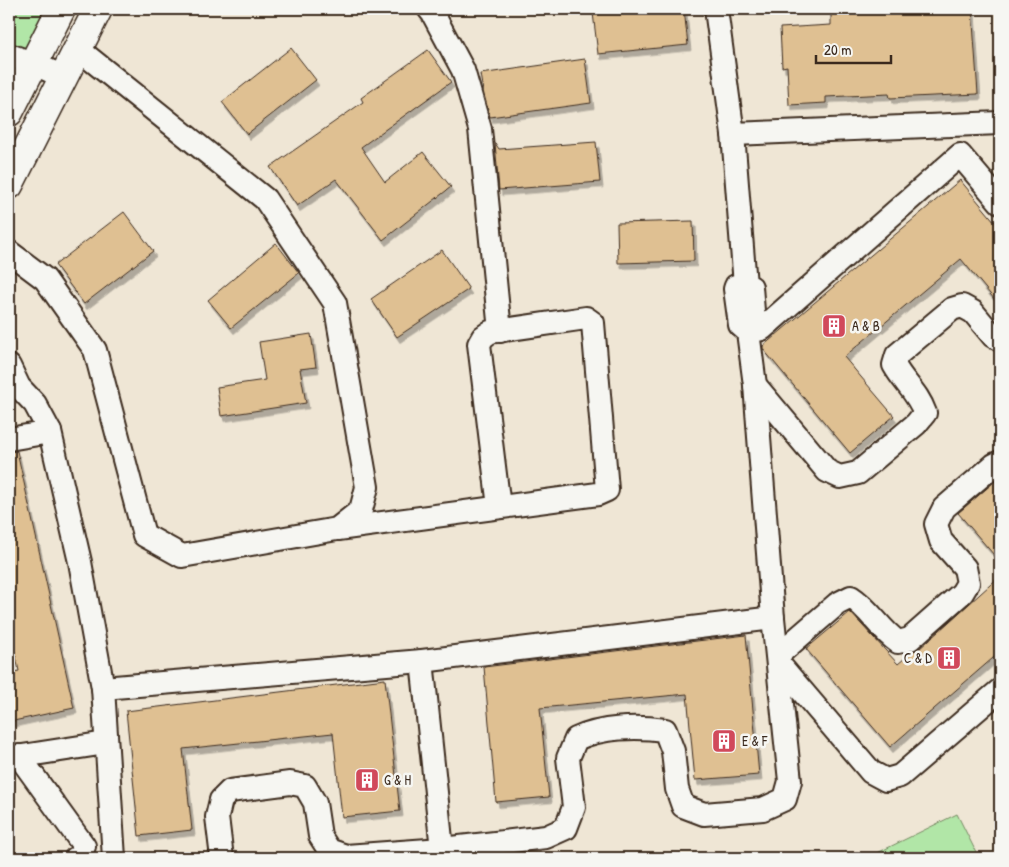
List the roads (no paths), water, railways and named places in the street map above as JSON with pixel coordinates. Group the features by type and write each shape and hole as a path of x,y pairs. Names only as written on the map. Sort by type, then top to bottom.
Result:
{"street":[{"path":"9,112 35,64 61,9"},
{"path":"9,185 98,9"},
{"path":"429,9 464,70 480,128 500,330"},
{"path":"222,858 217,817 221,800 230,791 290,783 305,786 315,802 320,836 329,850 346,856 442,849 546,837 566,828 574,807 568,758 576,739 590,733 646,727 664,730 673,751 677,789 683,806 704,814 762,809 784,799 790,780 773,618 755,384 748,332 740,325 735,289 736,286 745,285 734,134 716,9"},
{"path":"78,48 265,199 335,303 367,487 361,510 337,529"},
{"path":"9,55 35,64 63,78"},
{"path":"734,134 1000,123"},
{"path":"748,332 762,329 960,155 1000,202"},
{"path":"9,252 45,279 95,350 144,534 182,556 337,529 598,494 607,490 593,323 586,318 490,332 483,337 479,344 499,507"},
{"path":"755,384 827,471 840,477 858,474 916,424 925,413 920,399 894,365 897,355 952,309 962,306 973,312 993,336 1000,340"},
{"path":"9,366 14,385 34,404 50,432 80,562 103,688 114,858"},
{"path":"9,439 50,432"},
{"path":"778,660 837,604 851,597 861,603 889,636 898,642 910,638 925,626 962,593 968,583 965,568 941,541 936,524 944,508 1000,462"},
{"path":"103,688 422,661 773,618"},
{"path":"778,660 871,772 886,780 900,776 1000,690"},
{"path":"422,661 442,849"},
{"path":"76,858 81,856 84,846 14,757 106,743"}],"place":[{"name":"A & B","path":"834,326"},
{"name":"C & D","path":"949,658"},
{"name":"E & F","path":"724,741"},
{"name":"G & H","path":"367,780"}]}
